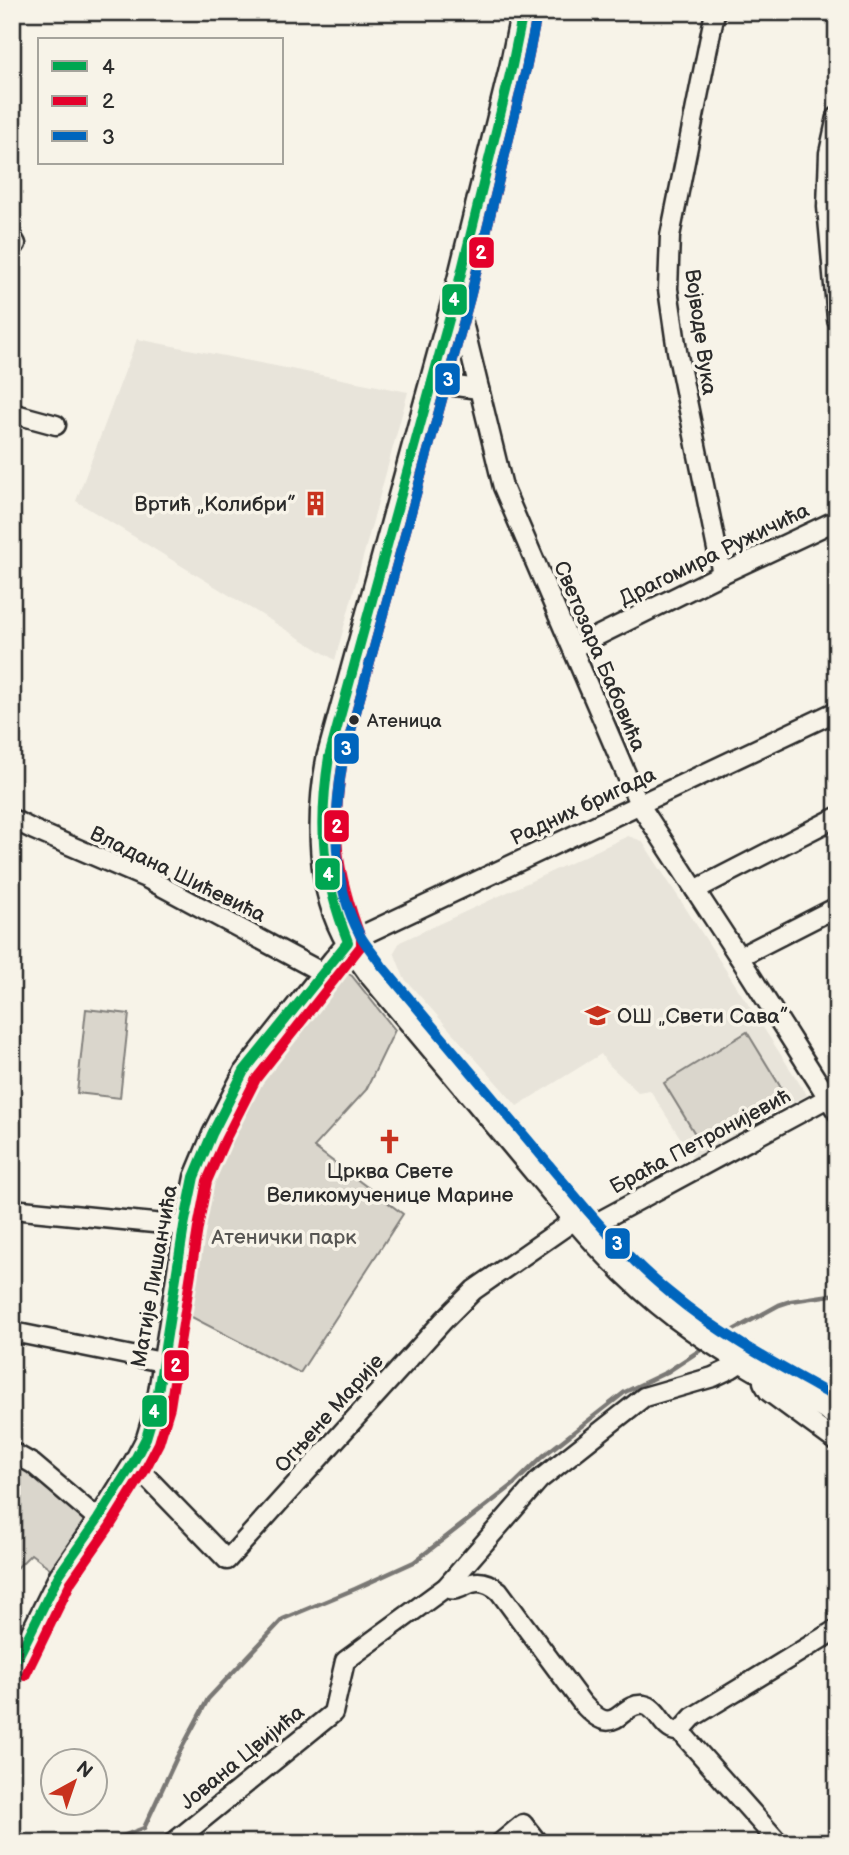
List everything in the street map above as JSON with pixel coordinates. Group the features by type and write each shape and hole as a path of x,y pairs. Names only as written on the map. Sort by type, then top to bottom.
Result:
{"main road":[{"path":"523,12 456,295 324,781 324,862 331,899 348,942 377,980 580,1224 628,1274 696,1331 763,1374 837,1414"}],"street":[{"name":"Војводе Вука","path":"715,12 670,236 668,289 677,351 722,574"},
{"path":"837,117 829,153 827,207 833,247 837,319"},
{"name":"Светозара Бабовића","path":"456,295 503,487 639,804 834,1101"},
{"path":"432,383 479,388"},
{"path":"12,413 56,425"},
{"name":"Драгомира Ружичића","path":"573,648 837,520"},
{"name":"Радних бригада","path":"348,942 837,711"},
{"path":"695,890 837,817"},
{"name":"Владана Шићевића","path":"12,819 148,879 323,973"},
{"path":"739,957 837,907"},
{"name":"Матије Лишанчића","path":"13,1667 59,1575 98,1520 146,1438 156,1405 194,1177 233,1091 244,1071 348,942"},
{"name":"Браћа Петронијевић","path":"580,1224 834,1101"},
{"path":"12,1209 184,1226"},
{"name":"Огњене Марије","path":"133,1463 227,1560 474,1290 580,1224"},
{"path":"13,1332 162,1362"},
{"name":"Јована Цвијића","path":"173,1843 332,1713 345,1661 446,1587 539,1480 644,1397 713,1377 732,1368 739,1358"},
{"path":"763,1374 763,1382 769,1392 837,1441"},
{"path":"12,1452 33,1464 98,1520"},
{"name":"Јована Цвијића","path":"446,1587 454,1591 479,1581 499,1591 582,1703 599,1718 613,1720 633,1707 646,1706 673,1731 683,1732"},
{"path":"779,1843 683,1732 684,1727 693,1717 837,1629"},
{"path":"500,1843 523,1824 538,1843"}],"shaded area":[{"path":"137,339 408,392 335,660 76,501"},
{"name":"ОШ „Свети Сава”","path":"628,836 642,841 807,1095 693,1158 650,1090 638,1092 601,1054 517,1106 404,978 394,952 400,942"}],"green space":[{"name":"Атенички парк","path":"345,972 352,976 395,1030 366,1090 314,1147 403,1214 300,1373 180,1311 203,1191 222,1130 260,1060 337,977"},
{"path":"86,1009 129,1014 120,1098 77,1093"},
{"path":"747,1032 786,1096 703,1147 664,1083"},
{"path":"12,1452 98,1519 59,1575 31,1554 15,1570 12,1567"}],"waterway":[{"path":"721,1337 779,1305 837,1294"},
{"path":"104,1843 144,1828 208,1699 283,1619 414,1562 513,1485 543,1456 625,1392 667,1372 705,1347"}],"transit line":[{"name":"4","path":"12,1669 59,1575 98,1519 146,1438 156,1405 194,1177 212,1134 244,1071 348,942 333,895 325,851 323,829 329,757 456,294 523,12"},
{"name":"2","path":"25,1676 71,1582 110,1526 159,1443 170,1407 207,1181 225,1140 256,1079 361,946 338,850 337,809 343,760 470,298 537,15"},
{"name":"3","path":"537,15 470,298 343,760 336,827 339,871 344,893 360,935 382,966 626,1253 709,1323 837,1398"}],"place":[{"name":"Вртић „Колибри”","path":"316,504"},
{"name":"Атеница","path":"354,720"},
{"name":"ОШ „Свети Сава”","path":"597,1016"},
{"name":"Црква Свете Великомученице Марине","path":"390,1142"}]}
